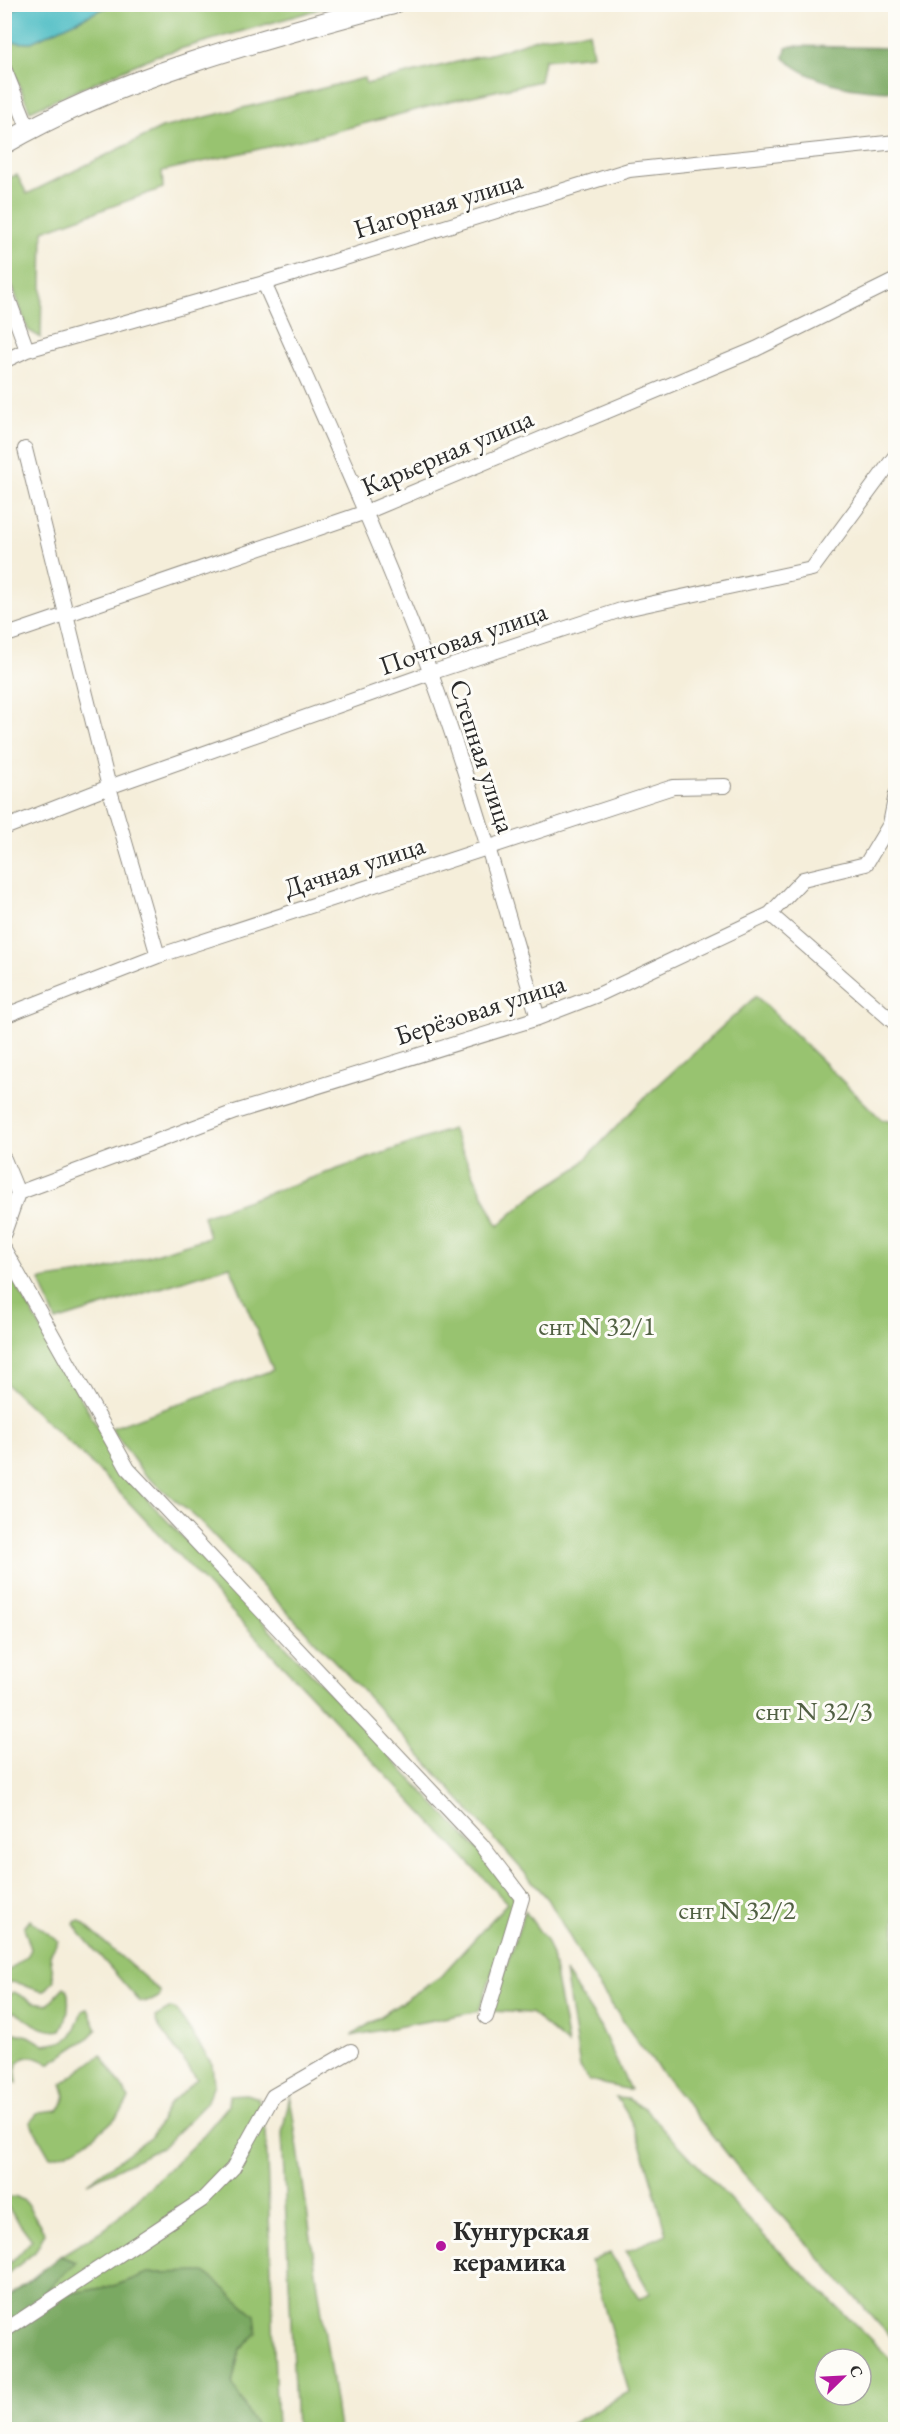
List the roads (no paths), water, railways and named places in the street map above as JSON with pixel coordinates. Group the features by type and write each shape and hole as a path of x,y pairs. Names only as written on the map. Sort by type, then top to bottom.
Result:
{"street":[{"path":"4,144 29,130 122,89 258,40 393,4"},
{"path":"4,68 29,130"},
{"name":"Нагорная улица","path":"4,361 27,350 264,283 629,170 896,142"},
{"name":"Карьерная улица","path":"4,636 64,613 366,512 756,349 896,280"},
{"name":"Степная улица","path":"264,283 366,512 430,673 488,848 538,1018"},
{"path":"4,287 27,350"},
{"path":"25,449 109,787 158,956"},
{"name":"Почтовая улица","path":"4,828 109,787 430,673 621,610 812,569 896,455"},
{"name":"Дачная улица","path":"4,1016 158,956 673,787 725,786"},
{"name":"Берёзовая улица","path":"18,1193 235,1112 538,1018 600,994 770,914 803,879 866,864 890,824 896,794"},
{"path":"770,914 896,1024"},
{"path":"4,1159 18,1193 4,1233"},
{"path":"4,1249 128,1469 481,1844 522,1898 486,2017"},
{"path":"4,2331 202,2200 232,2168 273,2096 351,2051"}],"water":[{"path":"23,5 111,5 29,43 14,42 6,34 9,13"}],"place":[{"name":"Кунгурская керамика","path":"441,2246"}],"park label":[{"name":"снт N 32/1","path":"597,1325"},
{"name":"снт N 32/3","path":"814,1710"},
{"name":"снт N 32/2","path":"737,1909"}]}
